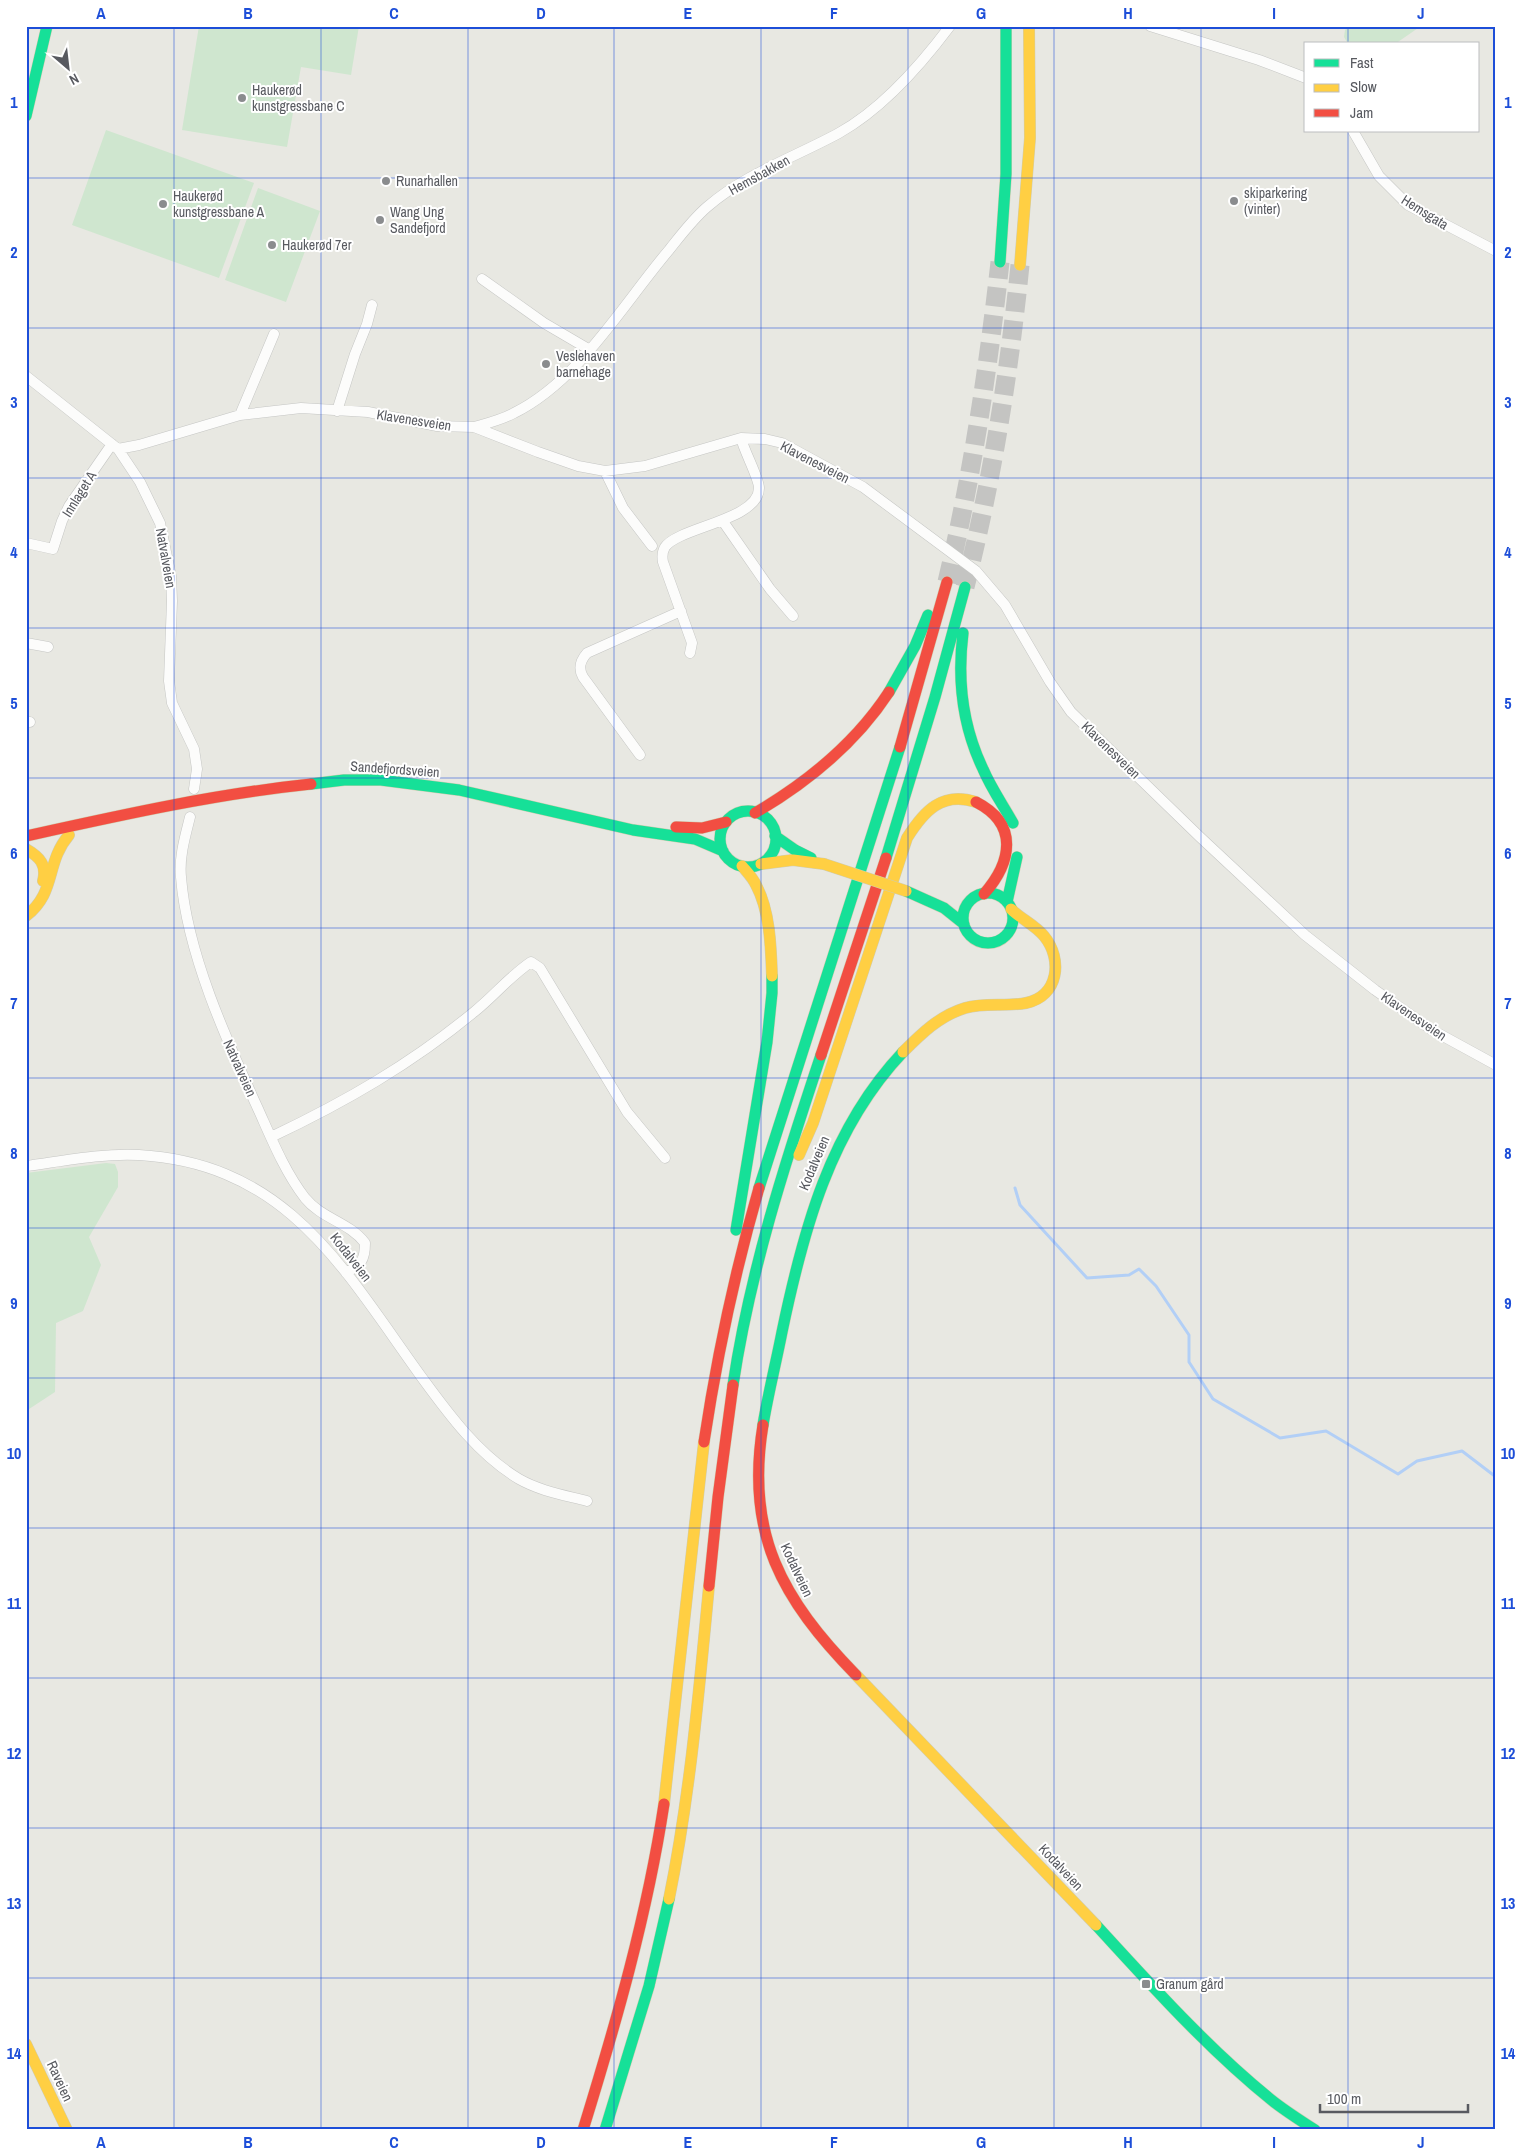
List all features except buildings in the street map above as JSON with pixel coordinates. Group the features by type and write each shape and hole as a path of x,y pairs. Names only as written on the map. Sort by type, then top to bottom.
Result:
{"main road":[{"path":"26,116 46,26"},
{"path":"1000,262 1006,139 1006,26"},
{"path":"1020,264 1030,138 1029,26"},
{"path":"583,2130 628,1982 640,1936 655,1861 670,1758 704,1448 721,1336 735,1274 758,1188 906,729 943,581 908,661 878,711 837,755 755,813"},
{"path":"605,2130 648,1990 661,1940 677,1858 691,1757 723,1450 739,1346 753,1279 777,1191 924,735 969,588 959,671 962,706 970,740 984,772 1010,818 1016,832 1018,850 1009,906 1012,924 1006,936 1001,940"},
{"name":"Sandefjordsveien","path":"26,836 168,805 304,784 344,780 381,780 459,790 633,830 695,839 723,851"},
{"name":"Sandefjordsveien","path":"26,847 216,798"},
{"path":"753,1279 765,1267 785,1193 813,1124 907,838 923,815 932,807 954,799 976,801 991,810 1005,828 1008,848 1006,861 996,880 984,894 972,900 947,900 906,891"},
{"path":"721,1336 717,1319 736,1229 767,1042 772,993 771,955 764,904 756,884 742,866 731,861 723,851 720,836 726,822 739,813 755,813 767,819 774,830 774,849 761,864"},
{"name":"Sandefjordsveien","path":"570,815 694,829 715,827 726,822"},
{"path":"26,916 43,899 49,885 56,854 69,836"},
{"path":"775,836 795,850 824,864 906,891 946,908 956,915 970,935 982,942 995,942 1014,934 1025,936 1050,947"},
{"path":"26,847 39,856 45,864 46,874 39,893 26,908"},
{"path":"742,866 761,864 778,859 793,859 824,864"},
{"path":"984,894 997,895 1009,906"},
{"path":"964,924 965,911 972,900"},
{"name":"Kodalveien","path":"1009,906 1020,918 1042,934 1050,947 1055,958 1056,974 1053,983 1043,996 1027,1003 994,1003 972,1006 958,1010 935,1022 897,1058 868,1094 841,1138 814,1200 799,1254 779,1344 760,1451 759,1486 766,1536 785,1586 804,1617 824,1642 1037,1862 1164,1999 1231,2065 1275,2103 1315,2130"},
{"name":"Raveien","path":"26,2044 67,2130"}],"street":[{"name":"Hemsbakken","path":"474,427 498,420 537,400 572,370 590,350 672,246 707,207 742,182 840,133 864,118 891,94 950,26"},
{"path":"1150,26 1209,43 1304,77"},
{"name":"Hemsgata","path":"1353,132 1379,176 1408,205 1496,251"},
{"path":"482,279 544,324 590,350"},
{"path":"337,410 372,305"},
{"path":"240,415 274,334"},
{"name":"Natvalveien","path":"26,376 115,447 152,504 160,523 167,551 172,602 170,666 172,703 194,749 196,769 194,789"},
{"name":"Klavenesveien","path":"115,447 139,445 240,415 301,408 368,412 437,426 474,427 578,466 605,471 628,470 645,466 741,438 765,439 782,443 863,487 976,571 1005,605 1050,682 1072,712 1201,838 1306,935 1375,990 1432,1030 1496,1065"},
{"path":"690,653 692,643 663,562 663,550 676,538 722,520 746,508 758,495 758,484 745,454 741,438"},
{"name":"Innlaget A","path":"26,543 53,549 69,506 115,447"},
{"path":"605,471 623,508 652,546"},
{"path":"722,520 770,589 793,616"},
{"path":"640,755 583,677 580,671 580,664 587,653 681,611"},
{"path":"26,643 48,647"},
{"name":"Natvalveien","path":"190,817 183,844 181,875 186,912 203,973 216,1011 271,1136 295,1184 316,1209 359,1234 365,1243 365,1253 361,1263 346,1274"},
{"path":"271,1136 328,1110 410,1060 475,1012 519,970 531,962 540,968 627,1112 665,1158"},
{"name":"Kodalveien","path":"26,1166 95,1157 138,1155 205,1166 246,1183 283,1207 312,1233 346,1274 447,1412 486,1454 520,1479 536,1486 587,1501"}],"green space":[{"path":"199,26 359,26 351,75 301,67 287,147 182,130"},
{"path":"1349,26 1421,26 1398,42 1347,42 1344,37 1345,30"},
{"name":"Haukerød kunstgressbane A","path":"106,130 254,183 219,278 72,225"},
{"name":"Haukerød 7er","path":"258,188 320,211 286,302 225,280"},
{"path":"106,1163 115,1164 118,1172 118,1187 89,1237 101,1265 83,1311 56,1323 55,1392 26,1411 26,1173"}],"waterway":[{"path":"1015,1188 1020,1205 1087,1278 1129,1275 1139,1269 1156,1286 1189,1335 1189,1362 1213,1399 1280,1438 1326,1431 1398,1474 1417,1461 1462,1451 1496,1477"}],"tunnel":[{"path":"947,582 978,423 1000,262"},
{"path":"965,587 999,427 1020,265"}],"traffic: fast":[{"path":"26,116 47,26"},
{"path":"1000,262 1006,174 1006,26"},
{"path":"886,858 935,697 965,587"},
{"path":"889,692 915,646 928,615"},
{"path":"963,633 961,686 970,736 986,776 1013,823"},
{"path":"759,1188 900,747"},
{"path":"311,784 344,780 381,780 459,790 633,830 695,839 723,851"},
{"path":"748,811 763,816 771,824 776,839 771,854 763,862 748,867 733,862 725,854 720,839 725,824 733,816 748,811"},
{"path":"775,836 795,850 811,858"},
{"path":"1007,902 1017,857"},
{"path":"906,891 944,908 964,924"},
{"path":"988,893 997,895 1008,904 1013,918 1011,927 1002,938 988,943 979,941 968,932 963,918 965,909 974,898 988,893"},
{"path":"736,1230 767,1042 772,976"},
{"path":"763,1425 790,1294 810,1219 823,1183 838,1148 856,1114 878,1082 903,1052"},
{"path":"733,1385 740,1343 759,1259 794,1136 821,1055"},
{"path":"605,2130 649,1986 669,1899"},
{"path":"1096,1925 1182,2017 1227,2061 1274,2102 1315,2130"}],"traffic: slow":[{"path":"1020,265 1030,138 1029,26"},
{"path":"799,1155 813,1123 907,838 920,819 944,801 964,799 976,802"},
{"path":"26,916 36,907 42,897 57,856 69,835"},
{"path":"26,849 39,858 44,870 43,881"},
{"path":"761,864 793,860 824,864"},
{"path":"824,864 906,891"},
{"path":"742,866 755,882 761,895 769,929 772,976"},
{"path":"903,1052 931,1026 956,1011 980,1005 1026,1003 1037,999 1045,993 1051,985 1054,976 1054,955 1050,945 1040,932 1011,909"},
{"path":"664,1804 704,1442"},
{"path":"669,1899 688,1782 709,1586"},
{"path":"856,1675 1096,1925"},
{"path":"26,2044 67,2130"}],"traffic: jam":[{"path":"900,747 947,582"},
{"path":"755,813 812,775 846,745 876,711 889,692"},
{"path":"26,836 204,799 311,784"},
{"path":"976,802 990,811 999,821 1005,832 1007,844 1001,869 984,894"},
{"path":"676,827 702,828 726,822"},
{"path":"821,1055 886,858"},
{"path":"704,1442 727,1314 759,1188"},
{"path":"709,1586 718,1497 733,1385"},
{"path":"763,1425 759,1464 760,1499 765,1532 775,1562 789,1591 808,1619 830,1647 856,1675"},
{"path":"583,2130 630,1969 649,1887 664,1804"}],"place":[{"name":"Haukerød kunstgressbane C","path":"242,98"},
{"name":"Runarhallen","path":"386,181"},
{"name":"skiparkering (vinter)","path":"1234,201"},
{"name":"Haukerød kunstgressbane A","path":"163,204"},
{"name":"Wang Ung Sandefjord","path":"380,220"},
{"name":"Haukerød 7er","path":"272,245"},
{"name":"Veslehaven barnehage","path":"546,364"},
{"name":"Granum gård","path":"1146,1984"}]}
